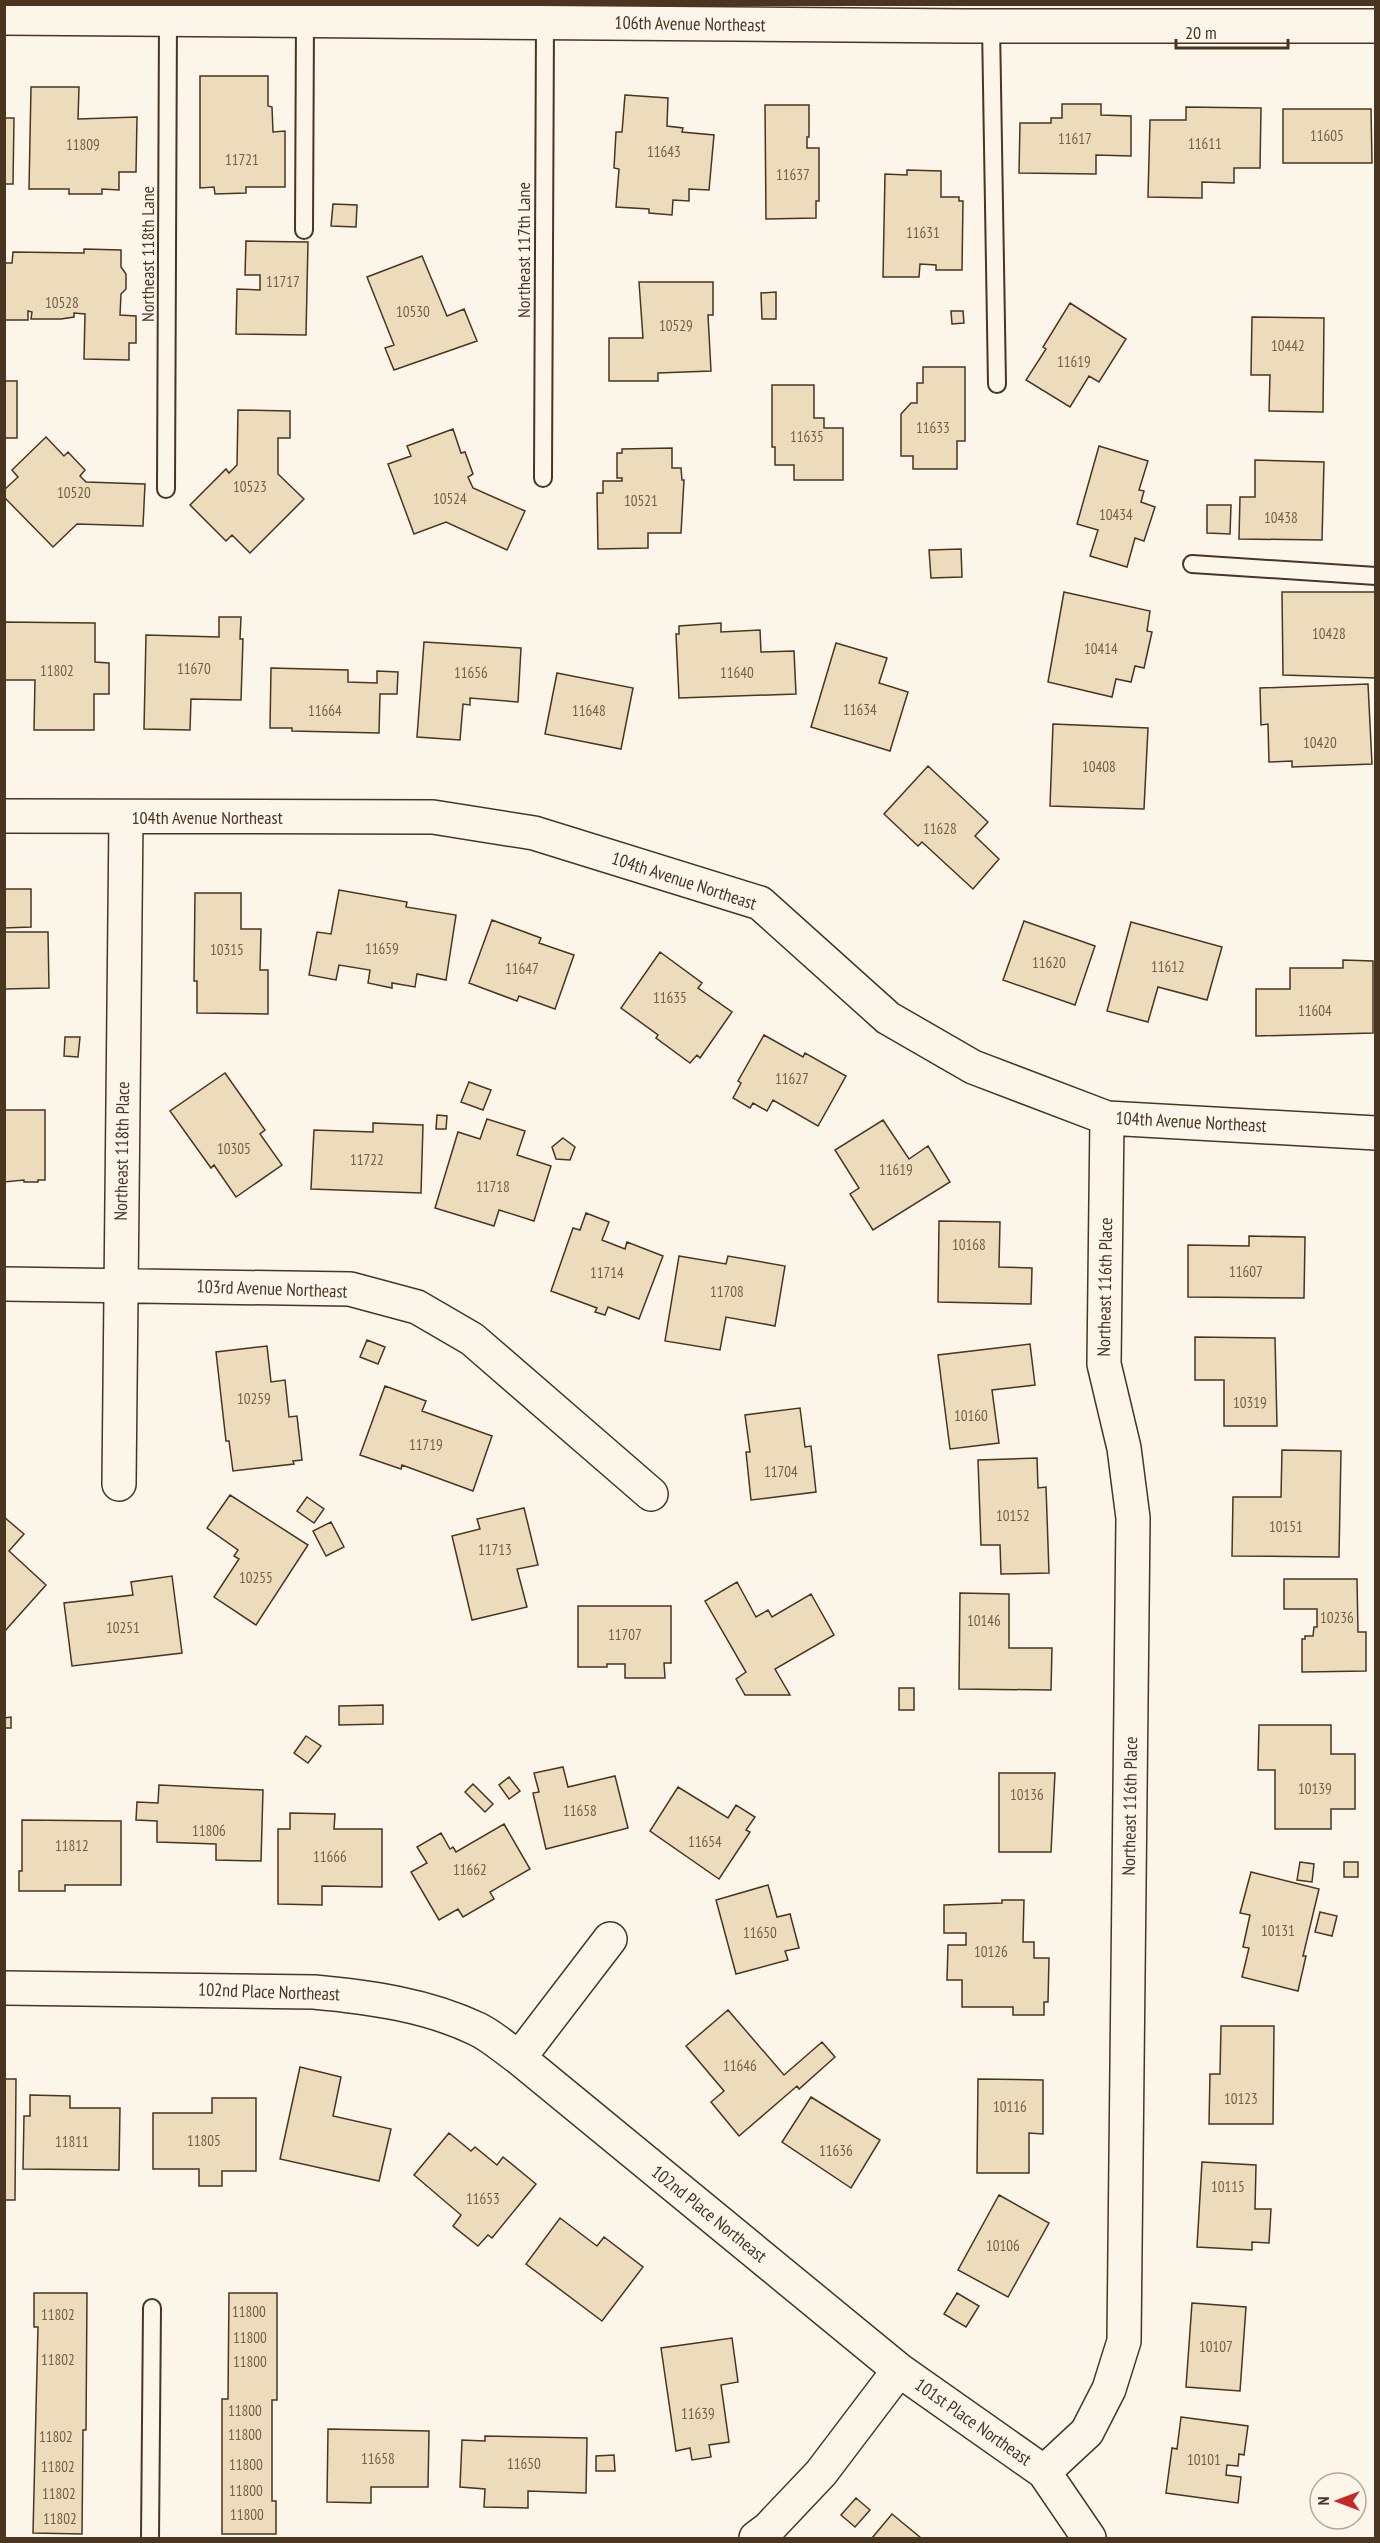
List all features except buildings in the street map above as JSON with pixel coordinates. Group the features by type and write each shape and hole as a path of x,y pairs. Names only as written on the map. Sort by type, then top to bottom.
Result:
{"street":[{"name":"106th Avenue Northeast","path":"4,18 305,19 355,12 545,22 732,14 991,26 1253,15 1376,26"},
{"name":"104th Avenue Northeast","path":"4,816 433,817 534,833 760,903 888,1018 973,1067 1107,1118 1376,1133"},
{"name":"Northeast 118th Place","path":"119,1484 126,818"},
{"name":"Northeast 116th Place","path":"1044,2472 1087,2432 1109,2389 1124,2341 1132,1518 1124,1448 1104,1364 1107,1118"},
{"name":"103rd Avenue Northeast","path":"4,1284 350,1290 417,1307 472,1339 651,1494"},
{"path":"519,2058 610,1939"},
{"name":"102nd Place Northeast","path":"4,1988 314,1992 360,1996 421,2009 478,2029 519,2058 898,2370"},
{"name":"101st Place Northeast","path":"756,2538 768,2529 821,2473 898,2370 1044,2472 1089,2538"}],"lane":[{"name":"Northeast 118th Lane","path":"166,489 168,18"},
{"path":"304,230 305,19"},
{"name":"Northeast 117th Lane","path":"543,478 545,22"},
{"path":"991,26 997,384"},
{"path":"1192,564 1376,576"},
{"path":"150,2538 152,2308"}]}
